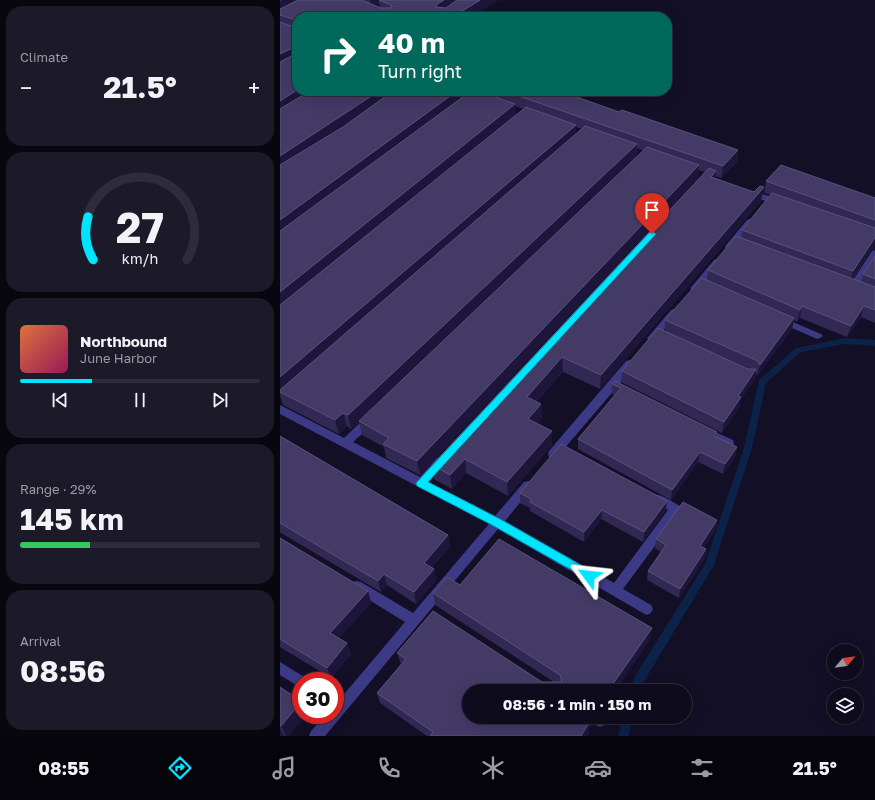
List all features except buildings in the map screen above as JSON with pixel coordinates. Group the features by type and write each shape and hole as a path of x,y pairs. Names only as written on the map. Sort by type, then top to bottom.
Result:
{"street":[{"path":"741,190 792,207"},
{"path":"689,295 702,284 737,244 758,213 770,200"},
{"path":"853,287 875,253"},
{"path":"647,344 660,335 679,306"},
{"path":"769,314 818,336"},
{"path":"546,464 564,448 617,386 637,356"},
{"path":"280,410 496,522 647,609"},
{"path":"345,443 374,415"},
{"path":"695,426 729,443"},
{"path":"421,483 448,454"},
{"path":"344,701 536,475"},
{"path":"615,591 676,509 642,491"},
{"path":"346,580 413,620"},
{"path":"424,606 438,615"},
{"path":"280,668 292,676"},
{"path":"316,736 325,724"}],"waterway":[{"path":"637,684 709,565 748,448 762,382 799,350 845,341 875,343"},
{"path":"623,736 626,724"}],"route":[{"path":"589,576 496,522 421,483 652,234"}]}
